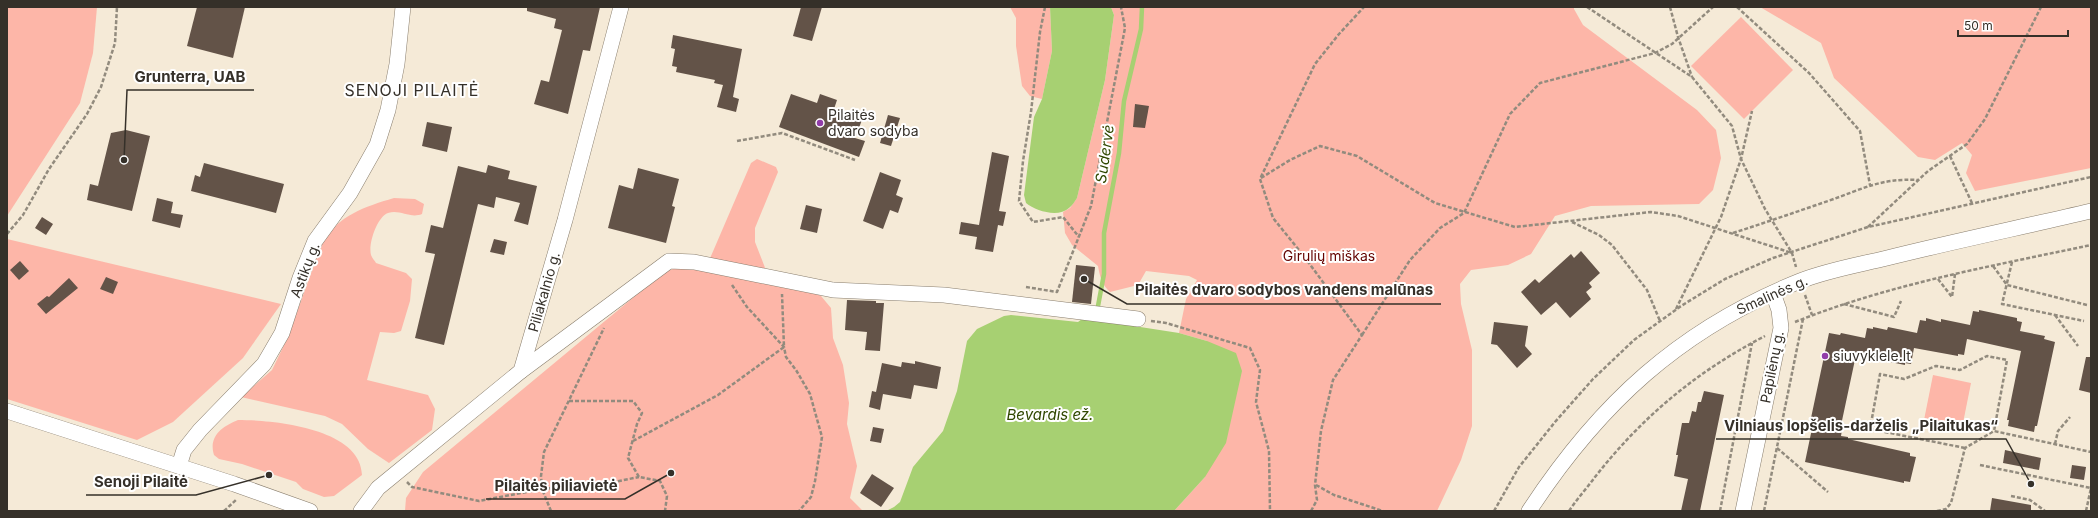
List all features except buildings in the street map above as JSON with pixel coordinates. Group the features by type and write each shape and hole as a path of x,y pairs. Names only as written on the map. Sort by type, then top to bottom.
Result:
{"street":[{"name":"Astikų g.","path":"178,466 184,450 200,430 264,364 282,332 300,278 315,241 350,193 377,145 388,110 394,79 403,7"},
{"name":"Piliakalnio g.","path":"521,371 565,220 621,7"},
{"name":"Smalinės g.","path":"1529,511 1581,438 1641,377 1663,357 1704,329 1750,303 1818,275 1949,242 2091,212"},
{"path":"361,511 378,488 521,371 669,261 694,262 834,290 944,295 1138,319"},
{"name":"Papilėnų g.","path":"1743,511 1781,328 1779,310 1773,293"},
{"path":"7,411 178,466 300,509"}],"path":[{"path":"7,234 23,215 49,169 87,114 97,94 115,43 117,7"},
{"path":"1045,7 1040,32 1019,201 1033,222 1063,217 1079,237"},
{"path":"1026,287 1057,292 1091,206 1125,28 1121,7"},
{"path":"1362,335 1303,255 1273,218 1260,179 1315,64 1339,34 1364,7"},
{"path":"1260,179 1290,160 1320,146 1357,156 1435,203 1464,213 1515,227 1651,212 1678,216 1792,253 1772,220 1741,159 1732,126 1692,78 1587,7"},
{"path":"1670,7 1678,37 1692,78"},
{"path":"1312,511 1317,500 1315,485 1321,431 1332,380 1410,260 1440,228 1464,213 1510,114 1540,83 1655,53 1672,44 1713,7"},
{"path":"1737,7 1809,73 1860,131 1870,185"},
{"path":"1868,227 1919,180 1967,144 1985,119 2041,7"},
{"path":"1675,310 1716,228 1741,159 1752,111"},
{"path":"737,141 782,133 855,160"},
{"path":"1950,156 1972,203"},
{"path":"1732,233 1870,185 1897,179 1919,180"},
{"path":"1570,221 1599,235 1612,245 1647,290 1660,321"},
{"path":"1570,511 1612,456 1636,428 1662,404 1705,372 1752,343 1781,328 1844,304 1955,274 2091,245"},
{"path":"2012,262 2002,304 2084,321"},
{"path":"1993,266 2006,285 2087,305"},
{"path":"724,268 747,307 784,347"},
{"path":"1938,279 1952,297 1955,274"},
{"path":"780,280 785,329 784,347 786,357 796,370 810,394 822,437 811,497 799,511"},
{"path":"1844,304 1894,317 1901,301"},
{"path":"2055,315 2078,346"},
{"path":"1764,511 1803,319"},
{"path":"1166,323 1250,348 1260,370 1256,402 1269,452 1270,511"},
{"path":"551,511 542,489 541,476 544,452 605,326"},
{"path":"1720,511 1752,343"},
{"path":"633,441 718,395 784,347"},
{"path":"1994,431 2007,360 1987,356 1960,370 1936,366 1904,379 1880,374 1870,428 1965,448 1994,431 2091,452"},
{"path":"569,401 633,401 642,414 628,458 639,477"},
{"path":"2055,444 2058,431 2070,417"},
{"path":"1777,448 1828,492"},
{"path":"1937,511 1946,509 1951,503 1965,448"},
{"path":"1980,465 2091,489 2086,511"},
{"path":"398,472 412,486 479,501 542,489 614,482 639,477 660,481 667,496 665,511"},
{"path":"1315,485 1334,495 1382,511"},
{"path":"2011,496 2030,500 2045,511"},
{"path":"224,511 239,497"}],"green space":[{"path":"7,7 97,7 93,53 80,103 7,216"},
{"path":"1010,7 1050,7 1052,51 1042,99 1030,96 1022,86 1016,46 1016,18"},
{"name":"Girulių miškas","path":"1111,7 1574,7 1583,25 1697,110 1716,130 1721,158 1713,190 1699,204 1591,206 1555,216 1531,254 1508,265 1471,270 1460,284 1461,304 1472,350 1472,426 1461,460 1437,511 1174,511 1205,477 1207,341 1179,333 1186,299 1197,280 1189,276 1146,271 1138,285 1110,292 1105,287 1098,266 1072,245 1065,233 1063,212 1070,208 1077,198 1105,80 1114,15"},
{"path":"1760,7 2091,7 2091,168 1975,191 1966,173 1972,155 1962,143 1935,160 1918,157 1834,78 1821,43"},
{"path":"1741,17 1793,70 1744,119 1691,66"},
{"path":"757,159 776,167 778,172 755,228 755,242 771,283 812,292 821,296 831,308 833,338 843,365 849,403 847,424 857,466 850,498 863,511 405,511 406,498 423,472 664,272 676,268 705,270 751,163"},
{"path":"394,198 415,199 424,204 422,214 413,215 397,212 388,213 380,220 374,231 370,250 376,263 406,273 412,279 410,301 401,331 394,333 380,332 367,380 428,395 435,409 432,430 389,463 368,449 342,424 325,416 241,397 272,370 288,337 322,243 329,233 336,225 353,213"},
{"path":"7,239 281,304 243,358 173,422 137,440 7,399"},
{"path":"1933,375 1971,383 1962,428 1924,420"},
{"path":"238,420 253,420 292,425 313,430 332,437 347,447 358,459 362,475 334,496 324,497 303,489 296,482 242,464 219,459 214,455 213,442 215,437 227,425"}],"water":[{"path":"1050,7 1111,7 1114,15 1105,80 1077,198 1071,206 1059,213 1035,209 1026,203 1024,195 1034,117 1042,99 1052,51"},
{"name":"Bevardis ež.","path":"1011,315 1078,322 1082,319 1095,320 1179,333 1207,341 1236,353 1242,371 1226,443 1205,477 1174,511 886,511 900,502 913,467 943,431 957,391 967,341 977,329 1004,316"}],"waterway":[{"name":"Sudervė","path":"1098,306 1104,274 1104,233 1119,153 1124,101 1141,29 1142,7"}],"place":[{"name":"Pilaitės dvaro sodyba","path":"820,123"},
{"name":"Grunterra, UAB","path":"124,160"},
{"name":"Pilaitės dvaro sodybos vandens malūnas","path":"1084,279"},
{"name":"siuvyklele.lt","path":"1825,356"},
{"name":"Pilaitės piliavietė","path":"671,473"},
{"name":"Senoji Pilaitė","path":"269,475"},
{"name":"Vilniaus lopšelis-darželis „Pilaitukas“","path":"2031,484"}],"district":[{"name":"SENOJI PILAITĖ","path":"412,90"}]}
